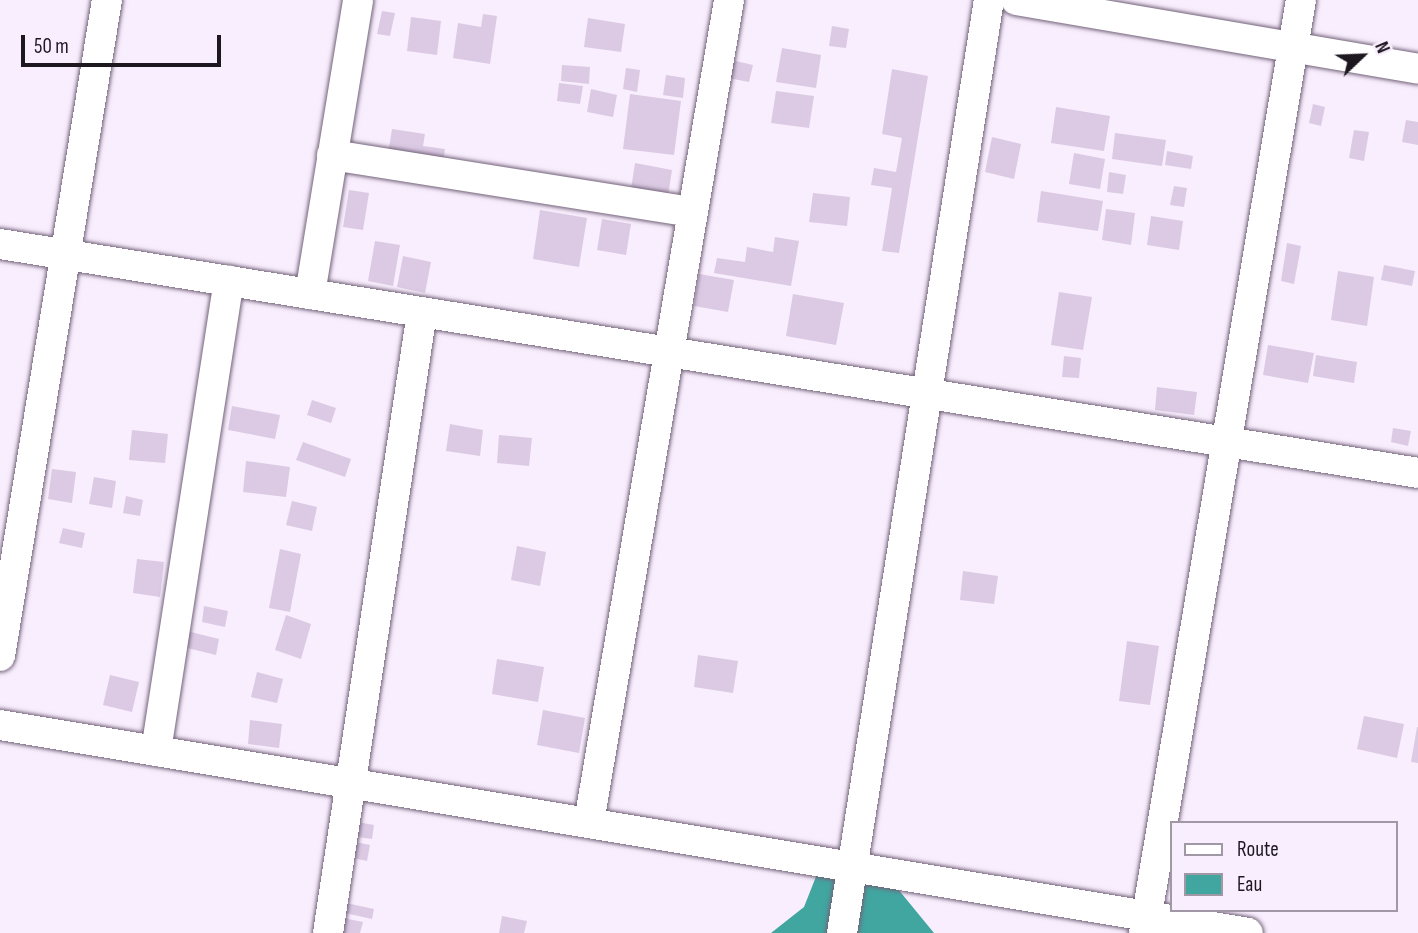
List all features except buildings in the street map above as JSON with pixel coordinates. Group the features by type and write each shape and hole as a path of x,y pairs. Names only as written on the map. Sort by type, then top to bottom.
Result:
{"street":[{"path":"0,656 107,0"},
{"path":"310,294 358,0"},
{"path":"589,822 729,0"},
{"path":"842,933 989,0"},
{"path":"1016,0 1418,69"},
{"path":"1146,924 1301,0"},
{"path":"332,155 693,212"},
{"path":"0,244 1418,472"},
{"path":"156,751 229,281"},
{"path":"328,933 422,312"},
{"path":"0,725 852,866 1146,924 1248,933"}],"water":[{"path":"817,874 893,883 934,933 771,933 804,907"}]}
